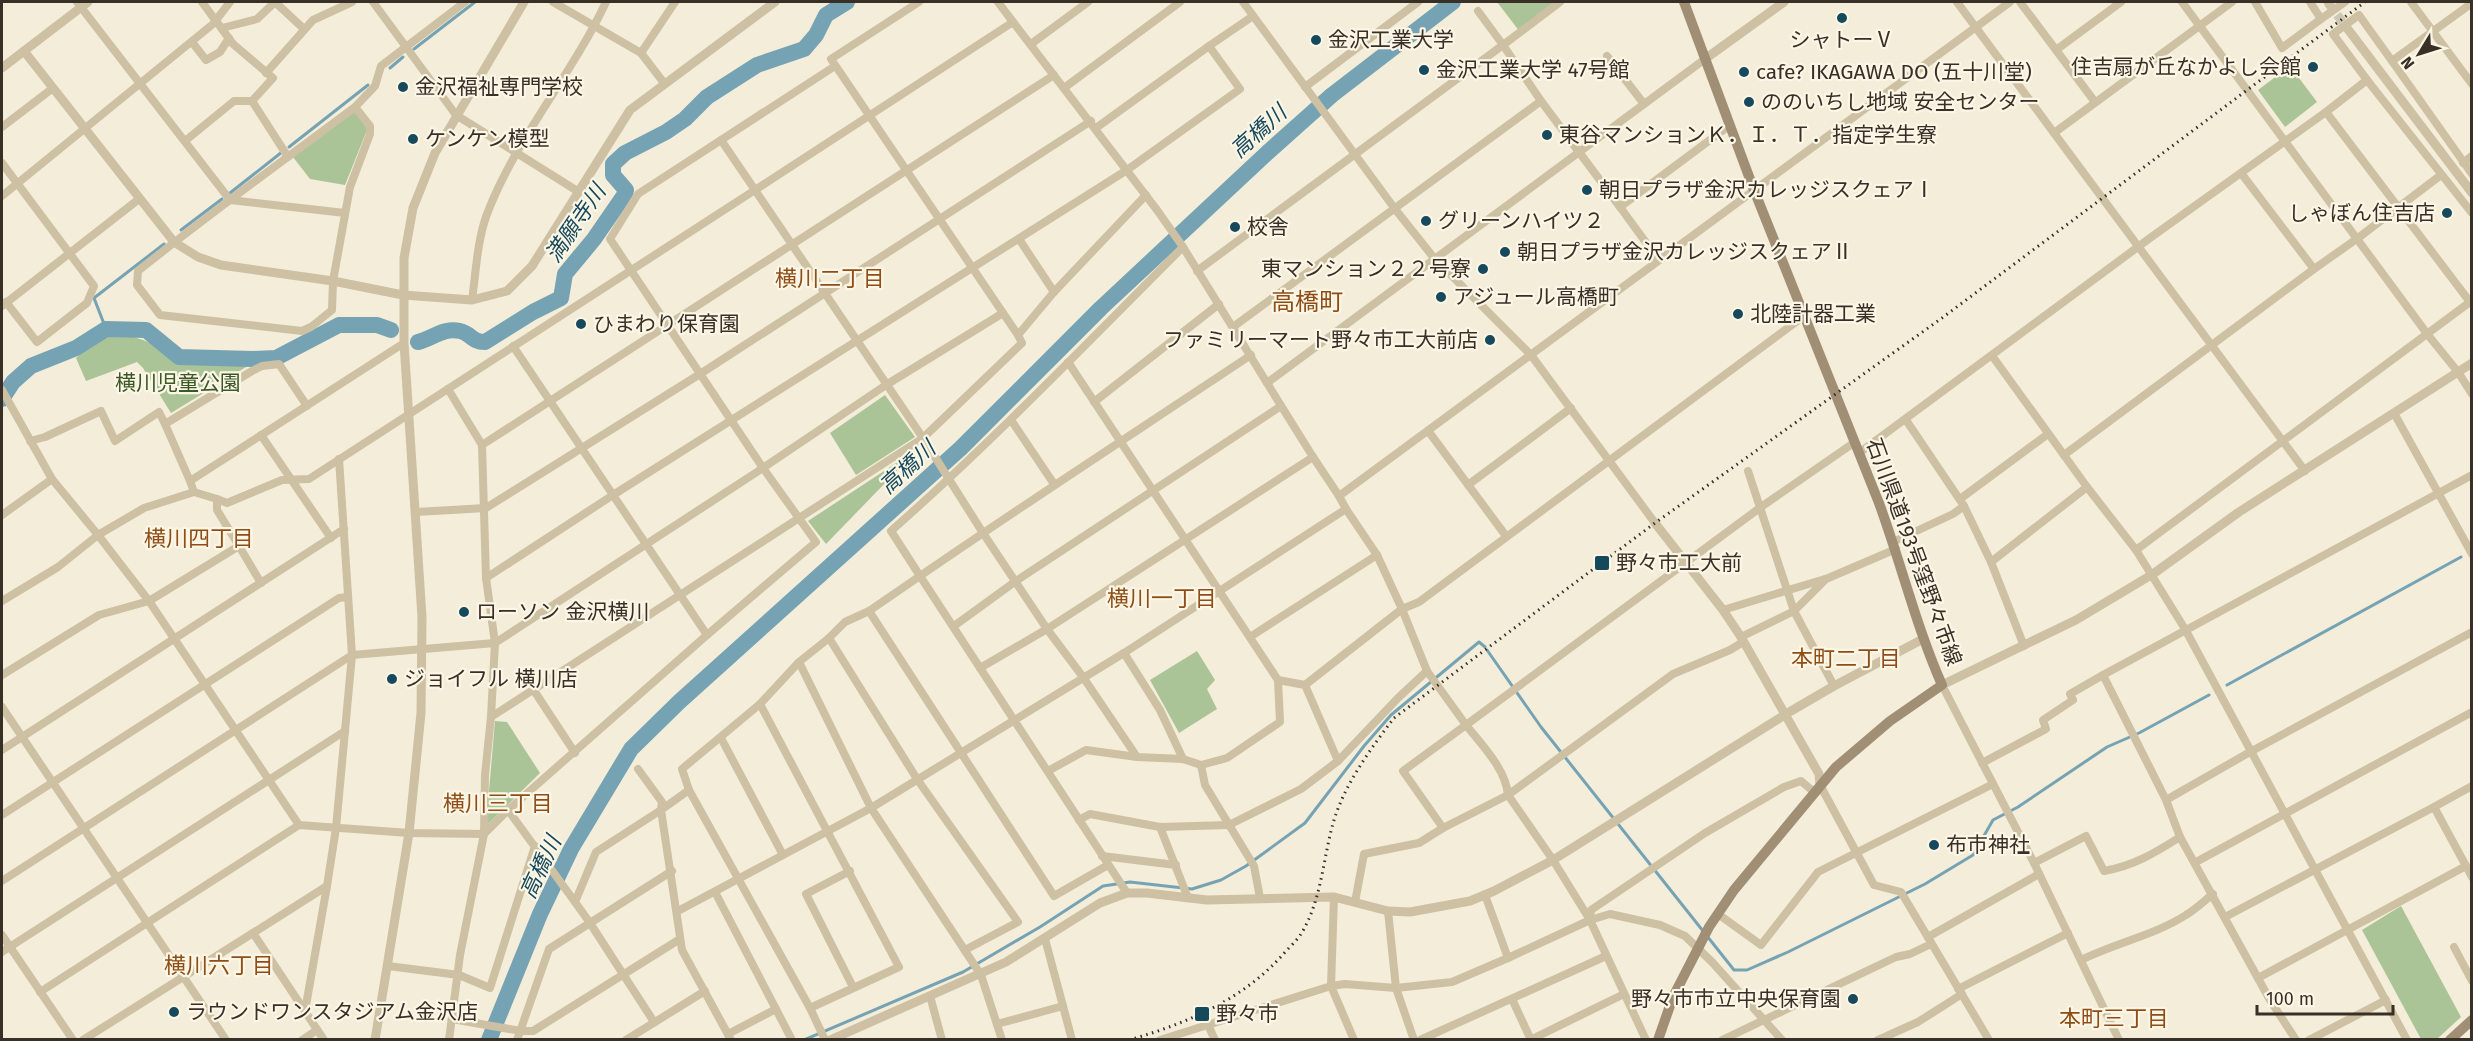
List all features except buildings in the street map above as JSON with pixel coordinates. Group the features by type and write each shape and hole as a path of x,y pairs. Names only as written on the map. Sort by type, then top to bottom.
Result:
{"main road":[{"name":"石川県道193号窪野々市線","path":"1658,1040 1673,997 1703,939 1734,890 1817,788 1860,744 1941,685 1923,639 1895,546 1754,190 1684,2"},
{"path":"2450,1040 2472,1020"}],"street":[{"path":"185,141 234,101 252,101 273,78 229,38 202,2"},
{"path":"2,196 192,42 216,20 230,2"},
{"path":"222,28 257,19 275,2 304,29"},
{"path":"266,73 313,20 352,2"},
{"path":"373,2 456,115 579,192"},
{"path":"355,106 370,126 370,134 350,187 333,281 332,309 311,327 302,330 160,315 137,285 138,271 355,106 375,86 381,66 465,2"},
{"path":"375,1040 410,833 421,713 422,617 404,343 404,258 413,208 435,153 524,2"},
{"path":"553,2 641,53 664,83"},
{"path":"472,300 480,243 487,216 517,152 594,27 606,2"},
{"path":"641,53 675,2"},
{"path":"24,51 174,242 198,257 221,265 333,281 403,295 472,300 507,291 532,266 630,110 775,2"},
{"path":"491,717 923,438 1022,343 831,59 919,2"},
{"path":"998,2 1094,125 1183,247 1313,457 1377,555 1428,673 1492,759 1508,786 1508,795 1553,860 1590,920 1646,1040"},
{"path":"1031,44 1088,2"},
{"path":"1064,88 1180,2"},
{"path":"1243,2 1395,209 1434,258 1531,355 1611,460 1655,524 1723,610 1819,774 1817,788"},
{"path":"1305,87 1418,2"},
{"path":"1197,271 1560,2"},
{"path":"1267,383 1784,2"},
{"path":"1957,2 2305,471"},
{"path":"1339,496 1429,432 1658,259 2010,2"},
{"path":"2020,2 2095,102"},
{"path":"2056,50 2121,2"},
{"path":"2182,2 2428,335 2458,372 2472,394"},
{"path":"2054,133 2199,24 2232,2"},
{"path":"2255,2 2282,48 2345,2"},
{"path":"2310,2 2321,19"},
{"path":"2411,2 2471,81"},
{"path":"2,68 82,3 140,84 230,200 345,213"},
{"path":"2392,61 2472,3"},
{"path":"1478,11 1541,101 1658,259"},
{"path":"416,512 486,508 700,374 939,219 1094,125 1253,15"},
{"path":"2472,174 2360,15 2333,34 2472,213"},
{"path":"2,601 58,567 98,535 144,508 194,492 227,503 282,480 309,479 1013,22"},
{"path":"2347,28 2472,193"},
{"path":"192,42 206,60 220,52 229,38"},
{"path":"486,578 613,495 1127,170 1240,89 1209,46"},
{"path":"1607,56 1644,104"},
{"path":"40,992 299,825 410,833 484,834 508,810 816,542 763,468 610,239 638,194 835,66"},
{"path":"482,445 1054,75"},
{"path":"1860,453 2367,80"},
{"path":"2,127 53,88"},
{"path":"252,101 288,157"},
{"path":"1233,327 1541,101"},
{"path":"2136,550 2470,302 2326,112"},
{"path":"1620,207 1730,125"},
{"path":"721,140 928,445 1047,629 1083,677 1137,757"},
{"path":"2463,163 2472,156"},
{"path":"2,163 71,252 94,286 87,303 37,342 4,304 71,252 140,199"},
{"path":"2241,173 2314,269"},
{"path":"2064,455 2441,175"},
{"path":"1018,335 1054,292 1146,195"},
{"path":"1019,239 1054,292"},
{"path":"1125,890 891,531 950,479 1011,420 1183,247"},
{"path":"1094,402 1219,304"},
{"path":"2,881 352,656 495,643 886,385 1003,313"},
{"path":"1278,680 1305,685 1402,609 1419,602 1804,316"},
{"path":"190,481 404,343"},
{"path":"513,346 707,635"},
{"path":"1251,355 1054,484 868,611 845,622 830,638 798,662 760,704 682,769 689,790 826,1038 930,996 977,969 1045,939 1100,903 1125,890 1187,896 1334,897 1388,911 1410,912 1470,901 1553,860 1785,715 1923,639"},
{"path":"1993,357 2087,488 2153,574 2408,1040"},
{"path":"1048,771 1086,750 1137,757 1183,759 1201,765 1227,758 1280,722 1278,680 1068,362"},
{"path":"2119,1040 2034,863 1941,685 2076,620 2153,574 2239,512 2472,363"},
{"path":"165,424 252,370 270,365 279,364 307,406"},
{"path":"448,389 482,445 486,508 486,578 495,643 485,775 484,834 460,956 449,1040"},
{"path":"4,394 52,479 149,601 299,825"},
{"path":"954,626 1016,581 1281,406"},
{"path":"1468,485 1571,408"},
{"path":"30,441 45,437 101,411 116,441 159,412 194,492"},
{"path":"2394,413 2472,554"},
{"path":"1011,420 1054,484"},
{"path":"1906,420 1962,502 1991,561 2024,646"},
{"path":"1429,432 1506,537"},
{"path":"1723,610 1786,589 1826,579 1895,546 1953,514 1962,502 2049,434"},
{"path":"261,435 331,538"},
{"path":"1443,828 1403,771 1761,507 1855,442"},
{"path":"980,668 1047,629 1313,457"},
{"path":"305,1011 336,828 352,656 339,459"},
{"path":"1748,471 1794,611 1834,686"},
{"path":"1982,763 2046,729 2043,720 2073,700 2070,694 2185,629 2472,475"},
{"path":"2,515 52,479"},
{"path":"1991,561 2087,488"},
{"path":"217,499 217,510 261,584"},
{"path":"678,911 871,808 1124,653 1346,509"},
{"path":"2,750 344,529"},
{"path":"2,675 99,615 149,601 238,546"},
{"path":"1250,637 1377,555"},
{"path":"1355,902 1364,855 1419,843 1443,828 1508,795 1673,674 1730,650 1742,640 1794,611 1826,579"},
{"path":"2,815 339,598 348,597"},
{"path":"868,611 1054,896 1108,866"},
{"path":"2166,800 2472,632"},
{"path":"830,638 917,779 1018,922 965,950"},
{"path":"1124,653 1160,710 1183,759"},
{"path":"798,662 871,808 977,969 1002,1040"},
{"path":"1079,820 1090,814 1160,827 1229,825 1301,789 1338,760 1398,698 1428,673"},
{"path":"2103,675 2166,800 2180,837 2196,862 2258,978 2296,1040"},
{"path":"1305,685 1338,760"},
{"path":"533,689 575,753"},
{"path":"760,704 899,967 810,1008"},
{"path":"2,707 226,1040"},
{"path":"2196,862 2472,712"},
{"path":"2,952 116,876 345,731"},
{"path":"721,738 783,855"},
{"path":"1201,765 1205,785 1253,862 1260,898"},
{"path":"638,769 662,802 661,810 672,871 682,950 729,1037 776,1009"},
{"path":"1590,920 1591,910 1706,833 1784,787 1801,781 1817,788 1858,852 1875,885 1904,895 1989,1040"},
{"path":"1718,915 1761,945 1818,872 1993,784"},
{"path":"2225,917 2472,786"},
{"path":"574,900 596,852 689,790"},
{"path":"2434,807 2472,877"},
{"path":"508,810 590,922 654,1022"},
{"path":"1160,827 1187,896"},
{"path":"2034,863 2086,836 2104,871 2122,868 2146,858 2180,837"},
{"path":"388,966 459,975 490,988 535,846"},
{"path":"1102,856 1176,865"},
{"path":"2258,978 2466,866"},
{"path":"517,1040 549,949 672,871"},
{"path":"850,871 806,894 853,987"},
{"path":"1722,1040 1896,957 1910,954 1929,940 2039,874"},
{"path":"83,1040 327,886"},
{"path":"715,892 792,1040"},
{"path":"2081,960 2113,945 2152,932 2186,915 2213,894"},
{"path":"1485,895 1508,958"},
{"path":"1334,897 1331,986 1354,1040"},
{"path":"1388,911 1396,988 1414,1040"},
{"path":"1160,1040 1331,986 1345,984 1396,988 1452,982 1590,920 1610,914 1660,925 1685,936 1703,939 1762,1020 1782,1040"},
{"path":"253,933 324,1040"},
{"path":"1878,1040 1918,1022 1960,991 2068,933"},
{"path":"2,935 73,1040"},
{"path":"452,1018 521,1031 533,1031 680,939"},
{"path":"1045,939 1072,1040"},
{"path":"2454,947 2472,981"},
{"path":"1420,1040 1606,956"},
{"path":"626,1040 705,991"},
{"path":"1512,999 1531,1039 1624,994"},
{"path":"930,996 942,1040"},
{"path":"2309,1040 2386,1000"},
{"path":"997,1024 1063,1006"},
{"path":"1208,1025 1215,1040"},
{"path":"302,1040 317,1030"},
{"path":"533,1031 539,1040"}],"green space":[{"path":"1497,2 1560,2 1520,32"},
{"path":"2290,66 2317,102 2285,127 2258,90"},
{"path":"355,111 364,120 367,130 345,185 310,179 293,157"},
{"name":"横川児童公園","path":"117,332 158,346 178,361 251,364 171,413 137,362 86,381 76,358 99,337"},
{"path":"885,395 915,437 856,475 830,433"},
{"path":"919,448 826,544 808,521"},
{"path":"1197,651 1215,680 1207,689 1217,709 1179,733 1150,680"},
{"path":"495,721 507,722 540,773 486,826"},
{"path":"2401,906 2461,1017 2437,1039 2421,1039 2362,930"}],"waterway":[{"path":"414,49 475,2"},
{"name":"満願寺川","path":"418,342 449,330 464,332 477,341 485,342 533,312 561,298 565,274 594,239 625,194 626,190 613,175 613,164 625,153 666,132 685,119 707,97 757,65 804,49 816,35 826,15 847,2"},
{"name":"高橋川","path":"489,1040 540,914 571,849 631,749 679,702 961,448 1101,308 1267,153 1332,95 1453,2"},
{"path":"390,68 403,57"},
{"path":"289,147 368,85"},
{"path":"230,193 282,152"},
{"path":"181,230 222,199"},
{"path":"106,329 94,298 164,244"},
{"name":"満願寺川","path":"2,399 13,382 31,366 76,348 106,329 146,330 179,357 252,359 276,358 339,325 377,325 391,330"},
{"path":"2227,685 2461,557"},
{"path":"804,1040 963,972 1040,927 1103,886 1130,882 1192,889 1221,880 1246,866 1305,823 1364,746 1391,715 1479,642 1485,647"},
{"path":"1487,650 1541,727 1734,970 1747,970 1788,952 1925,884 1973,855 1993,820 2018,807 2107,747 2139,733 2209,695"}],"tunnel":[{"path":"2329,4 2347,28"}],"railway":[{"path":"1129,1040 1173,1026 1234,996 1270,968 1298,938 1313,907 1330,834 1345,793 1376,742 1394,718 1655,523 1942,318 2365,2"}],"place":[{"name":"シャトーⅤ","path":"1842,18"},
{"name":"金沢工業大学","path":"1316,40"},
{"name":"住吉扇が丘なかよし会館","path":"2313,67"},
{"name":"金沢工業大学 47号館","path":"1424,70"},
{"name":"cafe? IKAGAWA DO (五十川堂)","path":"1744,72"},
{"name":"金沢福祉専門学校","path":"403,87"},
{"name":"ののいちし地域 安全センター","path":"1749,102"},
{"name":"東谷マンションＫ．Ｉ．Ｔ．指定学生寮","path":"1547,135"},
{"name":"ケンケン模型","path":"413,139"},
{"name":"朝日プラザ金沢カレッジスクェアⅠ","path":"1587,190"},
{"name":"しゃぼん住吉店","path":"2447,213"},
{"name":"グリーンハイツ２","path":"1426,221"},
{"name":"校舎","path":"1235,227"},
{"name":"朝日プラザ金沢カレッジスクェアⅡ","path":"1505,252"},
{"name":"東マンション２２号寮","path":"1483,269"},
{"name":"アジュール高橋町","path":"1441,297"},
{"name":"北陸計器工業","path":"1738,314"},
{"name":"ひまわり保育園","path":"581,324"},
{"name":"ファミリーマート野々市工大前店","path":"1490,340"},
{"name":"野々市工大前","path":"1602,563"},
{"name":"ローソン 金沢横川","path":"464,612"},
{"name":"ジョイフル 横川店","path":"392,679"},
{"name":"布市神社","path":"1934,845"},
{"name":"野々市市立中央保育園","path":"1853,999"},
{"name":"ラウンドワンスタジアム金沢店","path":"174,1012"},
{"name":"野々市","path":"1202,1014"}],"district":[{"name":"横川二丁目","path":"830,278"},
{"name":"高橋町","path":"1307,302"},
{"name":"横川四丁目","path":"199,538"},
{"name":"横川一丁目","path":"1162,598"},
{"name":"本町二丁目","path":"1846,658"},
{"name":"横川三丁目","path":"498,803"},
{"name":"横川六丁目","path":"219,965"},
{"name":"本町三丁目","path":"2114,1018"}]}
